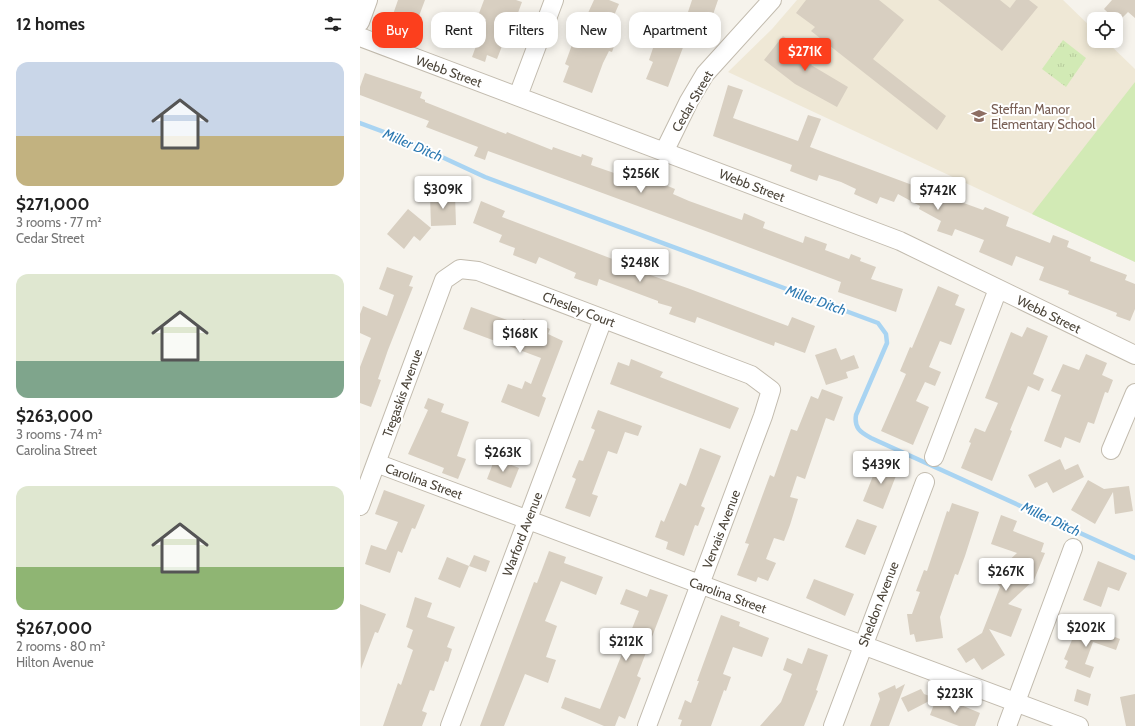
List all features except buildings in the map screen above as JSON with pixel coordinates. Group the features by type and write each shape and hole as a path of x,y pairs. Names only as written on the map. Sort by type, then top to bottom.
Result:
{"street":[{"path":"360,22 368,0"},
{"path":"518,96 554,0"},
{"name":"Cedar Street","path":"664,152 689,101 705,74 772,0"},
{"name":"Webb Street","path":"360,37 900,241 1135,355"},
{"name":"Chesley Court","path":"444,280 460,269 478,271 715,361"},
{"name":"Tregaskis Avenue","path":"360,506 444,280"},
{"path":"934,457 998,289"},
{"name":"Warford Avenue","path":"450,726 603,319"},
{"name":"Vervais Avenue","path":"647,726 763,416 771,390 751,375 715,361"},
{"path":"1111,450 1135,393"},
{"name":"Carolina Street","path":"376,463 1079,726"},
{"name":"Sheldon Avenue","path":"833,726 925,482"},
{"path":"1007,726 1073,548"}],"shaded area":[{"name":"Steffan Manor Elementary School","path":"797,0 1063,0 1087,23 1087,48 1113,48 1135,69 1135,262 728,72 772,29"}],"green space":[{"path":"1063,40 1086,58 1066,87 1042,69"},
{"path":"1135,82 1135,262 1032,214"}],"waterway":[{"name":"Miller Ditch","path":"360,123 403,139 485,177 878,323 886,334 887,343 856,415 856,423 861,432 871,438 1135,558"}],"place":[{"name":"Steffan Manor Elementary School","path":"979,116"}]}
